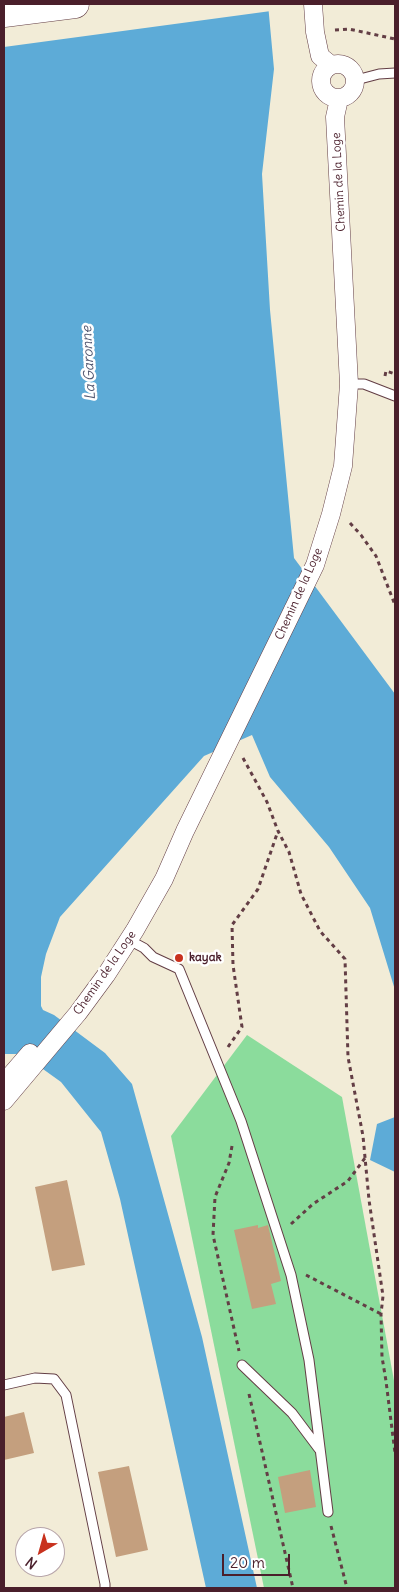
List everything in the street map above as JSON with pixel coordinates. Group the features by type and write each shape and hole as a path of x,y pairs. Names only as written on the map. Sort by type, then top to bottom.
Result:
{"highway":[{"path":"4,13 75,4"}],"street":[{"path":"313,4 314,32 320,56 331,65"},
{"path":"342,64 348,66 356,80 355,87 351,93 339,99 328,95 321,85 323,73 331,65 342,64"},
{"name":"Chemin de la Loge","path":"7,1089 74,1009 106,975 129,940 164,879 315,565 331,514 343,466 349,384 335,117 339,99"},
{"name":"Chemin de la Loge","path":"74,1009 141,897 185,832"}],"lane":[{"path":"356,80 379,74 395,73"},
{"path":"349,384 364,384 395,396"},
{"path":"129,940 179,969 241,1121 291,1275 309,1360 328,1512"},
{"path":"242,1365 292,1413 320,1450"},
{"path":"4,1385 35,1378 54,1379 66,1395 105,1588"}],"path":[{"path":"314,32 349,29 392,39 395,38"},
{"path":"331,514 348,521 376,556 395,605"},
{"path":"241,756 268,802 278,831 289,852 301,894 316,924 345,959 348,1058 363,1136 369,1200 383,1296 381,1314 382,1357 395,1453"},
{"path":"217,1062 242,1027 233,965 232,925 258,889 278,831"},
{"path":"279,1235 313,1204 348,1181 365,1158"},
{"path":"291,1275 308,1275 381,1314"},
{"path":"328,1512 347,1588"}],"green space":[{"path":"247,1035 342,1097 395,1386 395,1588 264,1588 171,1136"}],"water":[{"name":"La Garonne","path":"4,4 268,4 274,69 262,174 270,310 294,558 395,694 395,990 370,908 329,847 270,777 252,735 204,756 60,917 46,954 41,977 41,1006 43,1010 54,1015 105,1053 132,1084 202,1337 257,1588 206,1588 120,1199 101,1132 61,1082 22,1054 4,1054"},
{"path":"395,1117 395,1172 370,1160 377,1124"}],"pier":[{"path":"4,4 270,4 271,11 4,47"}],"building":[{"path":"67,1180 85,1265 52,1271 35,1187"},
{"path":"258,1225 258,1228 268,1225 281,1281 271,1284 276,1304 252,1309 234,1230"},
{"path":"24,1412 34,1453 4,1460 4,1417"},
{"path":"129,1466 148,1550 116,1557 98,1472"},
{"path":"310,1470 316,1507 285,1513 278,1477"}],"place":[{"name":"kayak","path":"179,958"}]}
